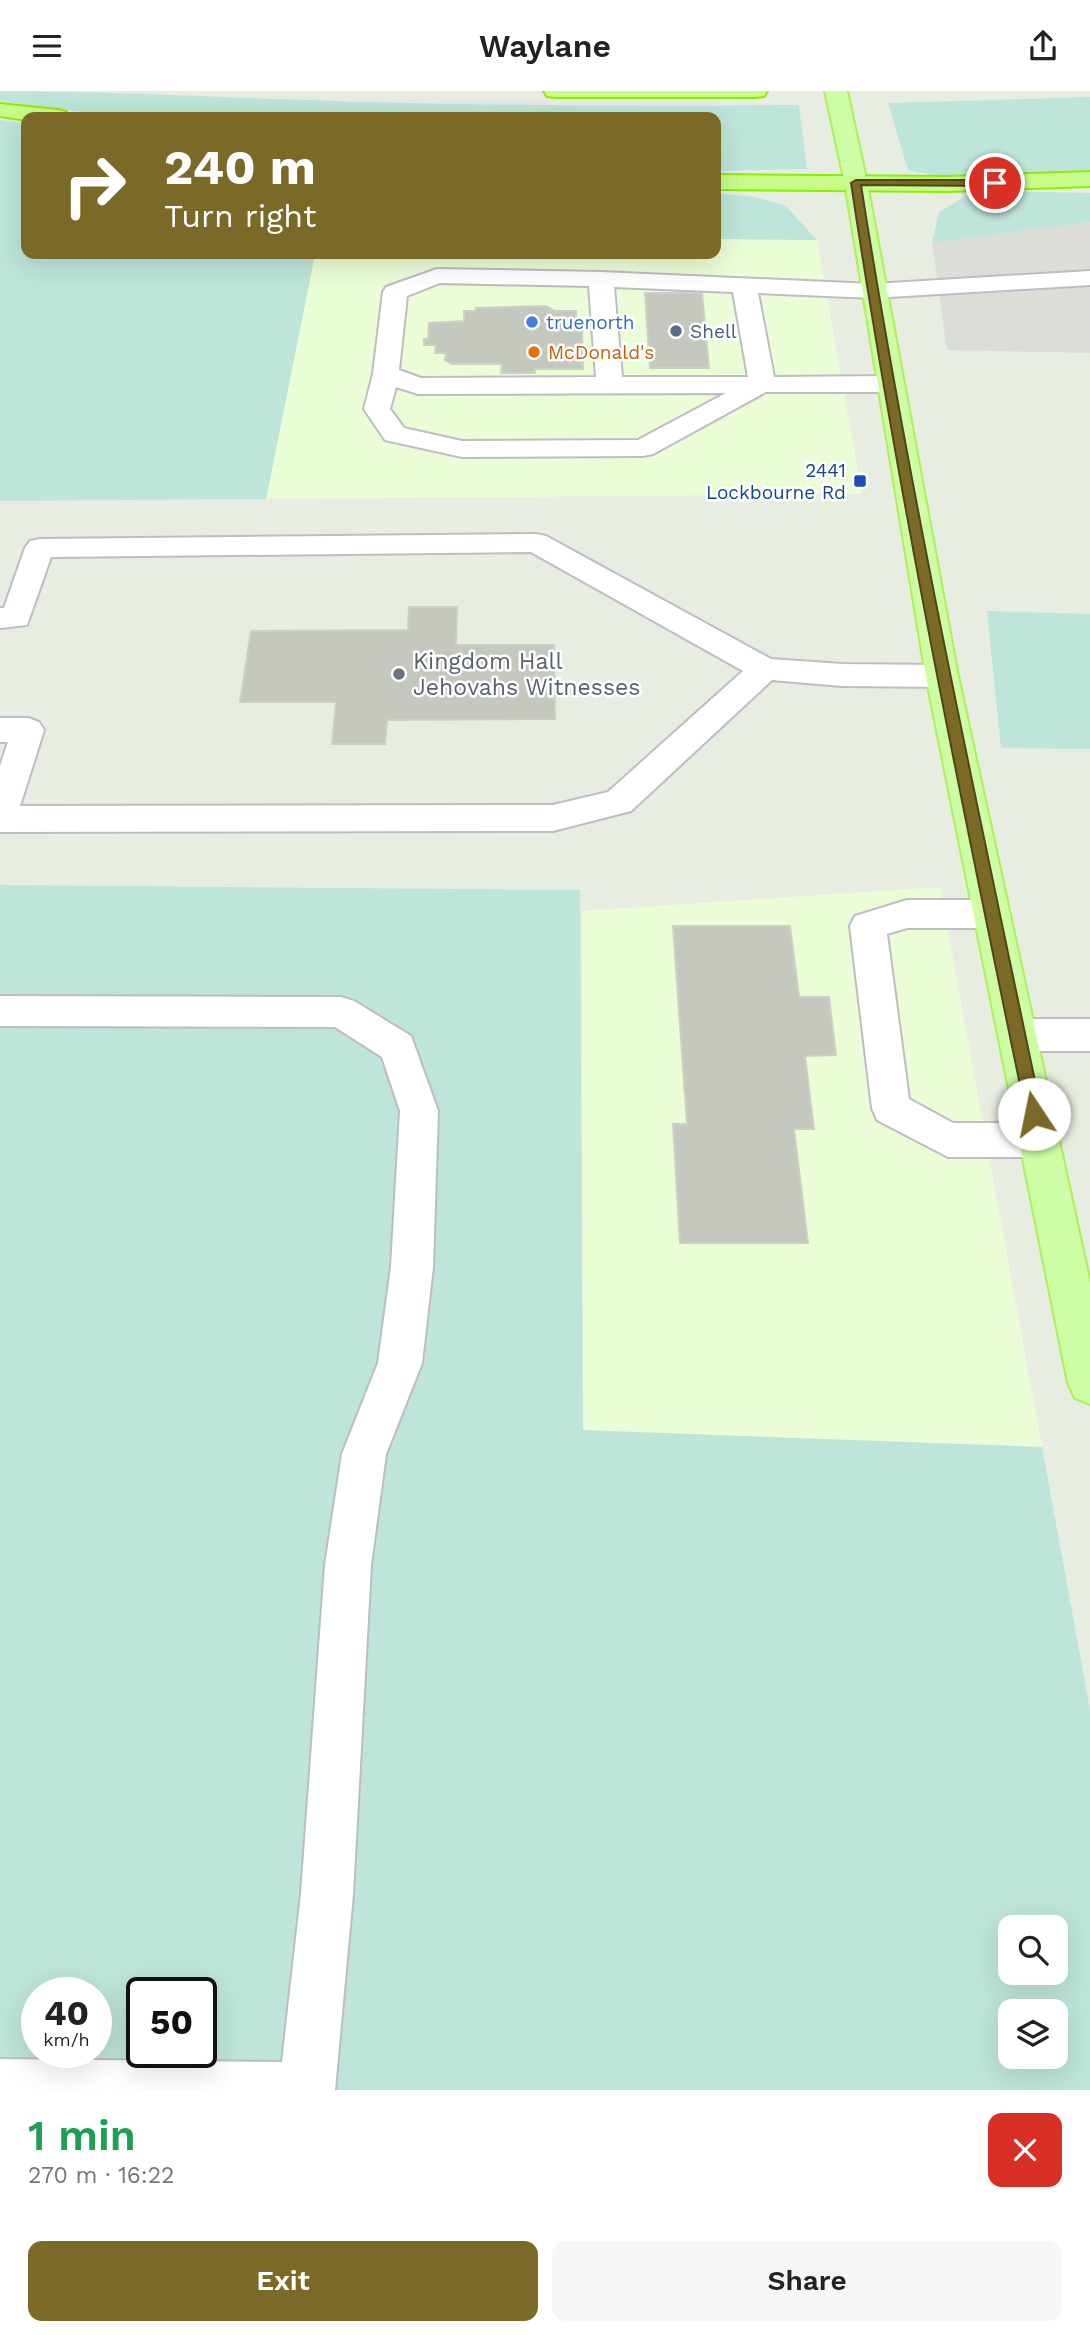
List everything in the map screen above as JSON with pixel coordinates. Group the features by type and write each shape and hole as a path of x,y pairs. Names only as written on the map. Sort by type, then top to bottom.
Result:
{"highway":[{"path":"555,91 756,91"},
{"path":"0,110 21,113"},
{"path":"721,182 947,184 1090,179"}],"main road":[{"path":"836,91 856,183 942,675 1090,1384"}],"lane":[{"path":"762,384 643,448 462,449 395,433 377,409 386,374 395,292 437,277 601,279 873,291 1090,278"},
{"path":"601,279 610,384"},
{"path":"744,285 762,384"},
{"path":"386,374 418,386 890,384"},
{"path":"0,618 16,618 40,548 536,543 765,669 842,675 942,675"},
{"path":"0,730 28,730 0,818 553,818 619,802 765,669"},
{"path":"992,914 907,914 868,926 891,1108 948,1140 1039,1140"},
{"path":"0,1011 341,1012 398,1047 419,1111 412,1267 400,1363 364,1454 348,1565 327,1894 307,2090 0,2087"},
{"path":"1019,1035 1090,1035"}],"shaded area":[{"path":"0,91 430,103 799,105 807,169 721,171 721,112 85,112 0,101"},
{"path":"1090,97 1090,170 943,177 908,170 888,103"},
{"path":"0,120 21,122 21,259 314,259 266,499 0,501"},
{"path":"990,191 1090,193 1090,222 932,243 939,212 964,197"},
{"path":"721,194 755,197 786,206 817,240 721,239"},
{"path":"1090,222 1090,353 947,350 932,243"},
{"path":"721,239 817,240 862,494 266,499 314,259 721,259"},
{"path":"987,611 1090,614 1090,749 1001,748"},
{"path":"0,885 580,890 583,1430 1042,1447 1090,1710 1090,2090 0,2090"},
{"path":"940,887 1042,1447 583,1431 582,911"}],"building":[{"name":"Shell","path":"645,293 702,293 709,368 650,368"},
{"path":"546,306 555,311 576,311 576,323 586,328 582,330 583,369 534,369 535,373 501,373 502,364 452,364 445,360 446,353 435,353 436,345 424,345 424,339 428,339 429,323 464,321 464,311 475,311 476,308"},
{"name":"Kingdom Hall Jehovahs Witnesses","path":"409,607 457,607 456,645 554,645 555,719 387,720 385,744 332,744 336,702 240,702 251,631 408,630"},
{"path":"673,926 790,926 799,997 829,997 836,1055 805,1056 814,1129 794,1129 808,1243 680,1243 673,1124 687,1124"}],"place":[{"name":"truenorth","path":"532,322"},
{"name":"Shell","path":"676,331"},
{"name":"McDonald's","path":"534,352"},
{"name":"2441 Lockbourne Rd","path":"860,481"},
{"name":"Kingdom Hall Jehovahs Witnesses","path":"399,674"}],"route":[{"path":"995,183 856,183 942,675 1034,1114"}]}
